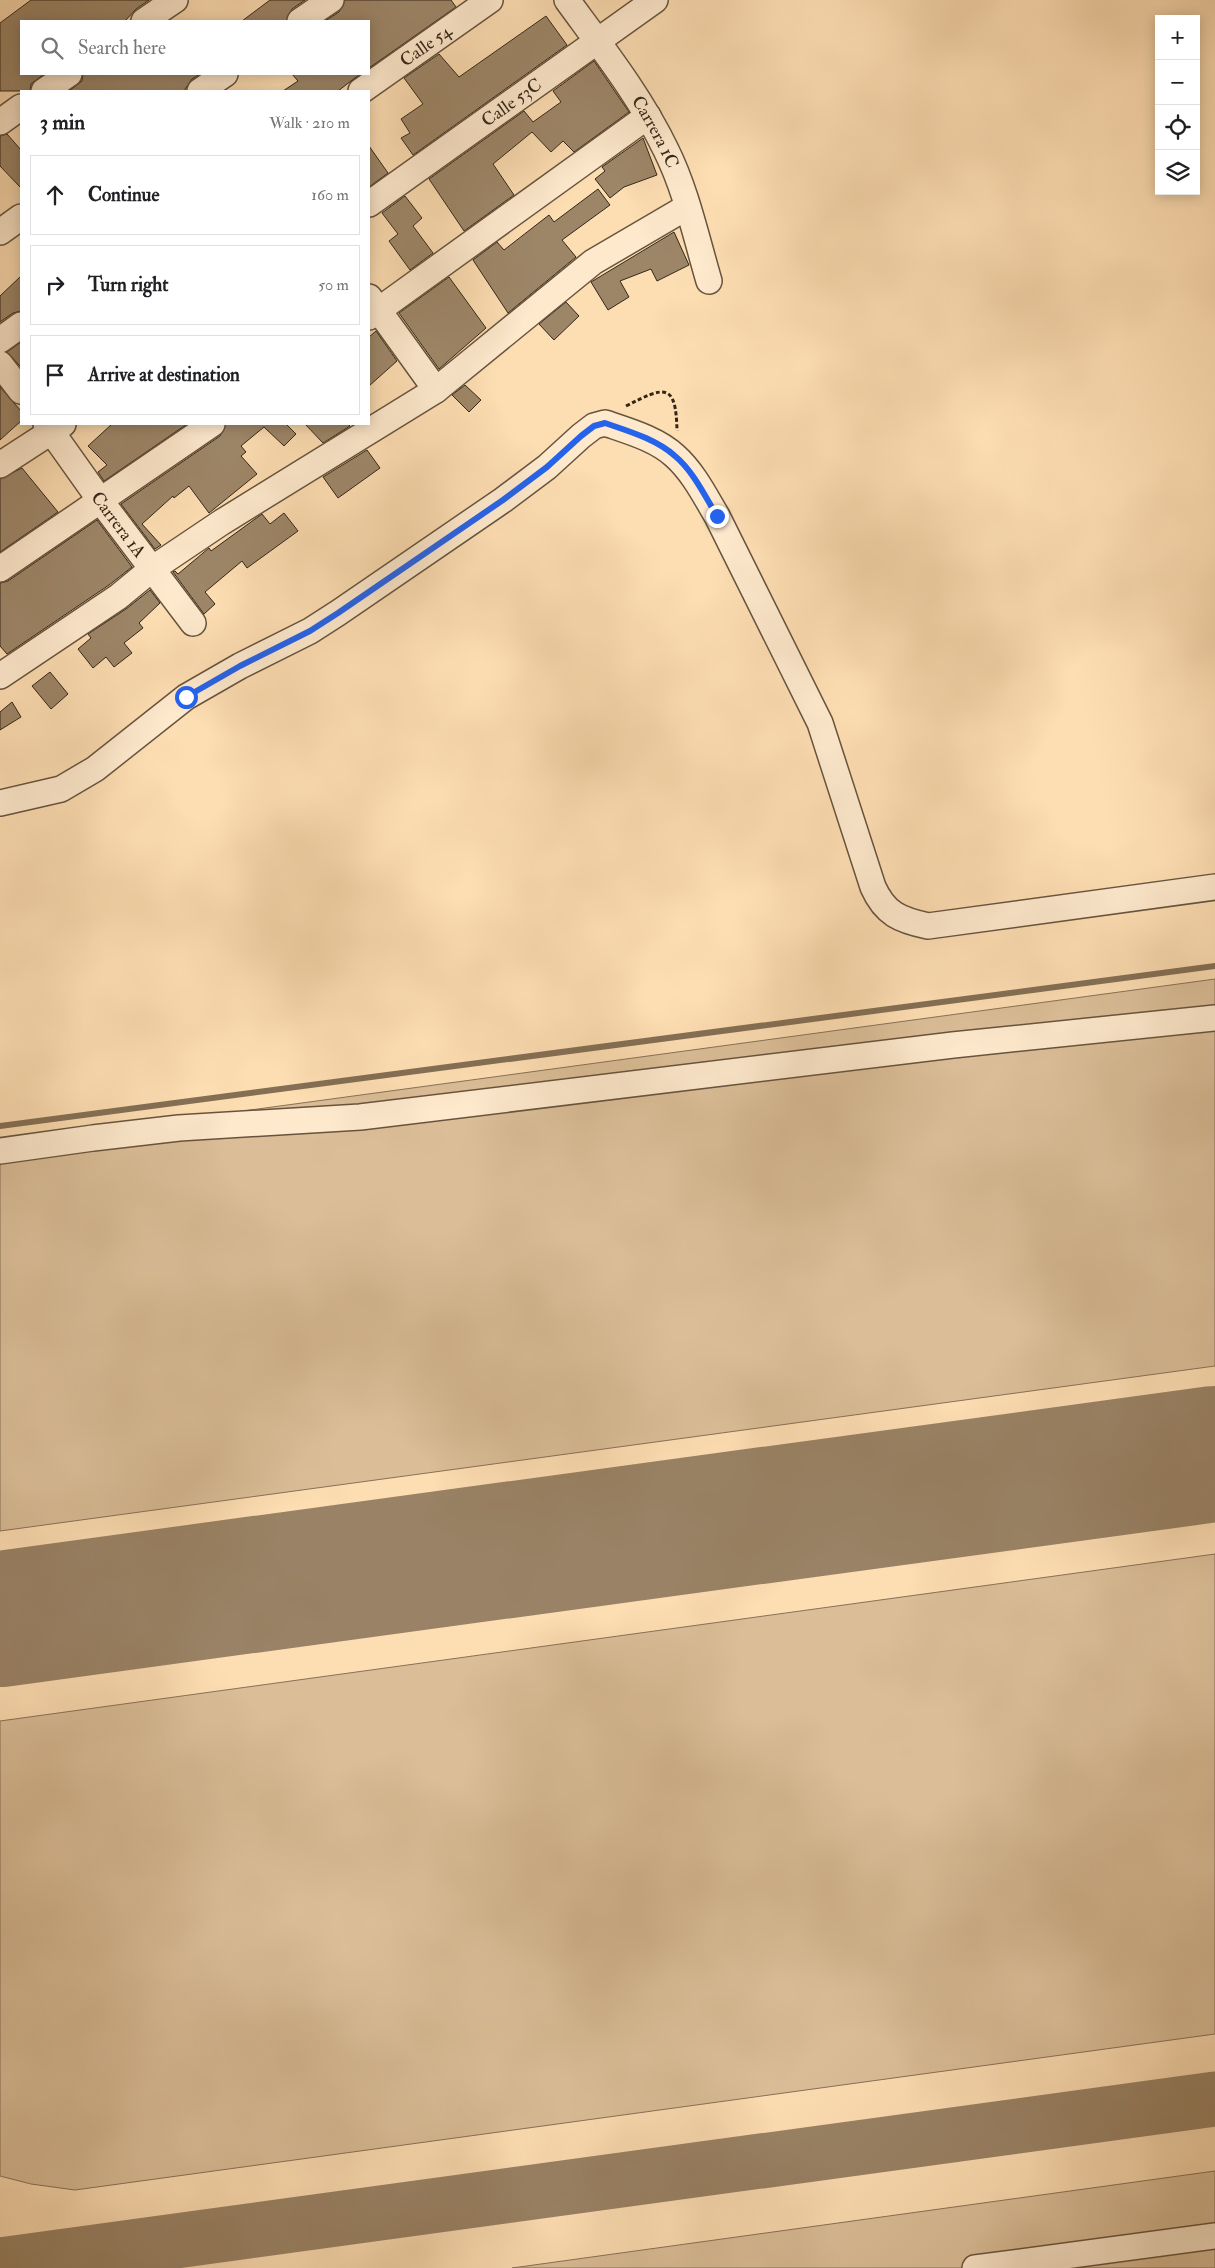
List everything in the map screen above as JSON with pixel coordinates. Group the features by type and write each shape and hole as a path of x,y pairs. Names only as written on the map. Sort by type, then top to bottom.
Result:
{"street":[{"path":"301,20 331,0"},
{"name":"Calle 54","path":"362,90 490,0"},
{"name":"Carrera 1C","path":"567,0 648,116 667,152 687,207 709,281"},
{"name":"Calle 53C","path":"370,203 655,0"},
{"path":"45,90 68,75"},
{"path":"0,122 20,108"},
{"path":"436,390 372,308 648,116"},
{"path":"0,676 118,597 152,569 222,522 436,390 593,262 687,207"},
{"path":"0,232 20,218"},
{"path":"0,340 20,326"},
{"path":"0,364 20,390"},
{"path":"0,802 61,788 94,769 186,697 240,666 310,631 338,613 503,500 547,467 594,426 605,423 661,446 678,459 698,486 734,548 820,723 873,887 879,901 888,910 904,921 928,926 1215,887"},
{"path":"0,569 211,425"},
{"path":"0,465 54,426"},
{"name":"Carrera 1A","path":"54,426 100,500 193,623"},
{"path":"0,1151 180,1128 360,1117 953,1045 1215,1018"},
{"path":"976,2268 1215,2236"}],"path":[{"path":"605,423 634,402 656,392 666,392 674,398 677,406 678,459"}],"shaded area":[{"path":"1215,979 1215,1366 0,1531 0,1144"},
{"path":"1215,1554 1215,2034 75,2190 31,2184 0,2176 0,1721"},
{"path":"1215,2171 1215,2268 512,2268"}],"building":[{"path":"31,0 149,0 136,9 126,20 20,20 20,75 43,75 31,84 30,90 0,91 0,23"},
{"path":"270,0 305,0 292,9 286,20 243,20"},
{"path":"345,0 451,0 456,7 370,67 370,20 327,20 339,12"},
{"path":"546,16 567,45 413,155 401,138 410,133 401,119 423,104 404,78 439,54 459,77"},
{"path":"594,61 629,112 574,152 563,141 551,152 532,132 493,164 514,195 464,231 429,179 524,111 533,122 561,102 553,91"},
{"path":"83,75 198,75 192,79 185,90 70,90 82,81"},
{"path":"293,75 359,75 339,90 284,90 298,81"},
{"path":"7,134 20,149 20,187 0,166 0,136"},
{"path":"643,138 657,175 624,187 610,198 595,179 605,171 602,167"},
{"path":"370,147 388,173 370,186"},
{"path":"598,189 610,205 562,240 576,257 508,313 473,260 497,242 504,250 549,215 554,222"},
{"path":"405,196 422,218 413,226 433,253 410,270 389,241 398,234 382,213"},
{"path":"674,232 689,265 657,281 651,269 620,281 629,297 608,310 591,282"},
{"path":"20,277 20,311 13,313 0,322 0,296"},
{"path":"449,277 486,328 439,369 399,313"},
{"path":"566,302 579,316 554,340 539,324"},
{"path":"376,331 397,361 370,385 370,336"},
{"path":"20,343 20,366 7,352"},
{"path":"465,385 481,400 469,412 452,395"},
{"path":"0,387 20,410 20,422 0,440"},
{"path":"111,425 186,425 104,481 98,472 107,465 88,446"},
{"path":"226,425 287,425 296,434 284,446 264,427 241,446 246,452 241,456 257,474 209,513 189,486 174,498 173,496 142,524 161,545 155,549 121,504 220,436"},
{"path":"306,425 350,426 323,443"},
{"path":"367,450 380,468 338,498 323,477"},
{"path":"22,468 58,512 0,552 0,479"},
{"path":"284,513 298,531 247,568 242,561 205,592 215,604 204,614 173,572 175,571 178,574 209,548 211,551 262,514 270,524"},
{"path":"97,520 132,567 109,585 7,654 0,646 0,583 8,581"},
{"path":"150,590 160,603 139,623 143,628 124,643 132,653 114,667 106,657 93,668 78,649 91,638 88,634 126,609"},
{"path":"50,672 68,694 51,709 32,686"},
{"path":"12,702 21,717 0,730 0,712"}],"waterway":[{"path":"0,1126 1215,966"}],"taxiway":[{"path":"0,2265 1215,2099"}],"runway":[{"path":"0,1619 1215,1454"}],"route":[{"path":"186,697 240,666 310,631 338,613 503,500 547,467 594,426 605,423 661,446 674,454 717,516"}]}
